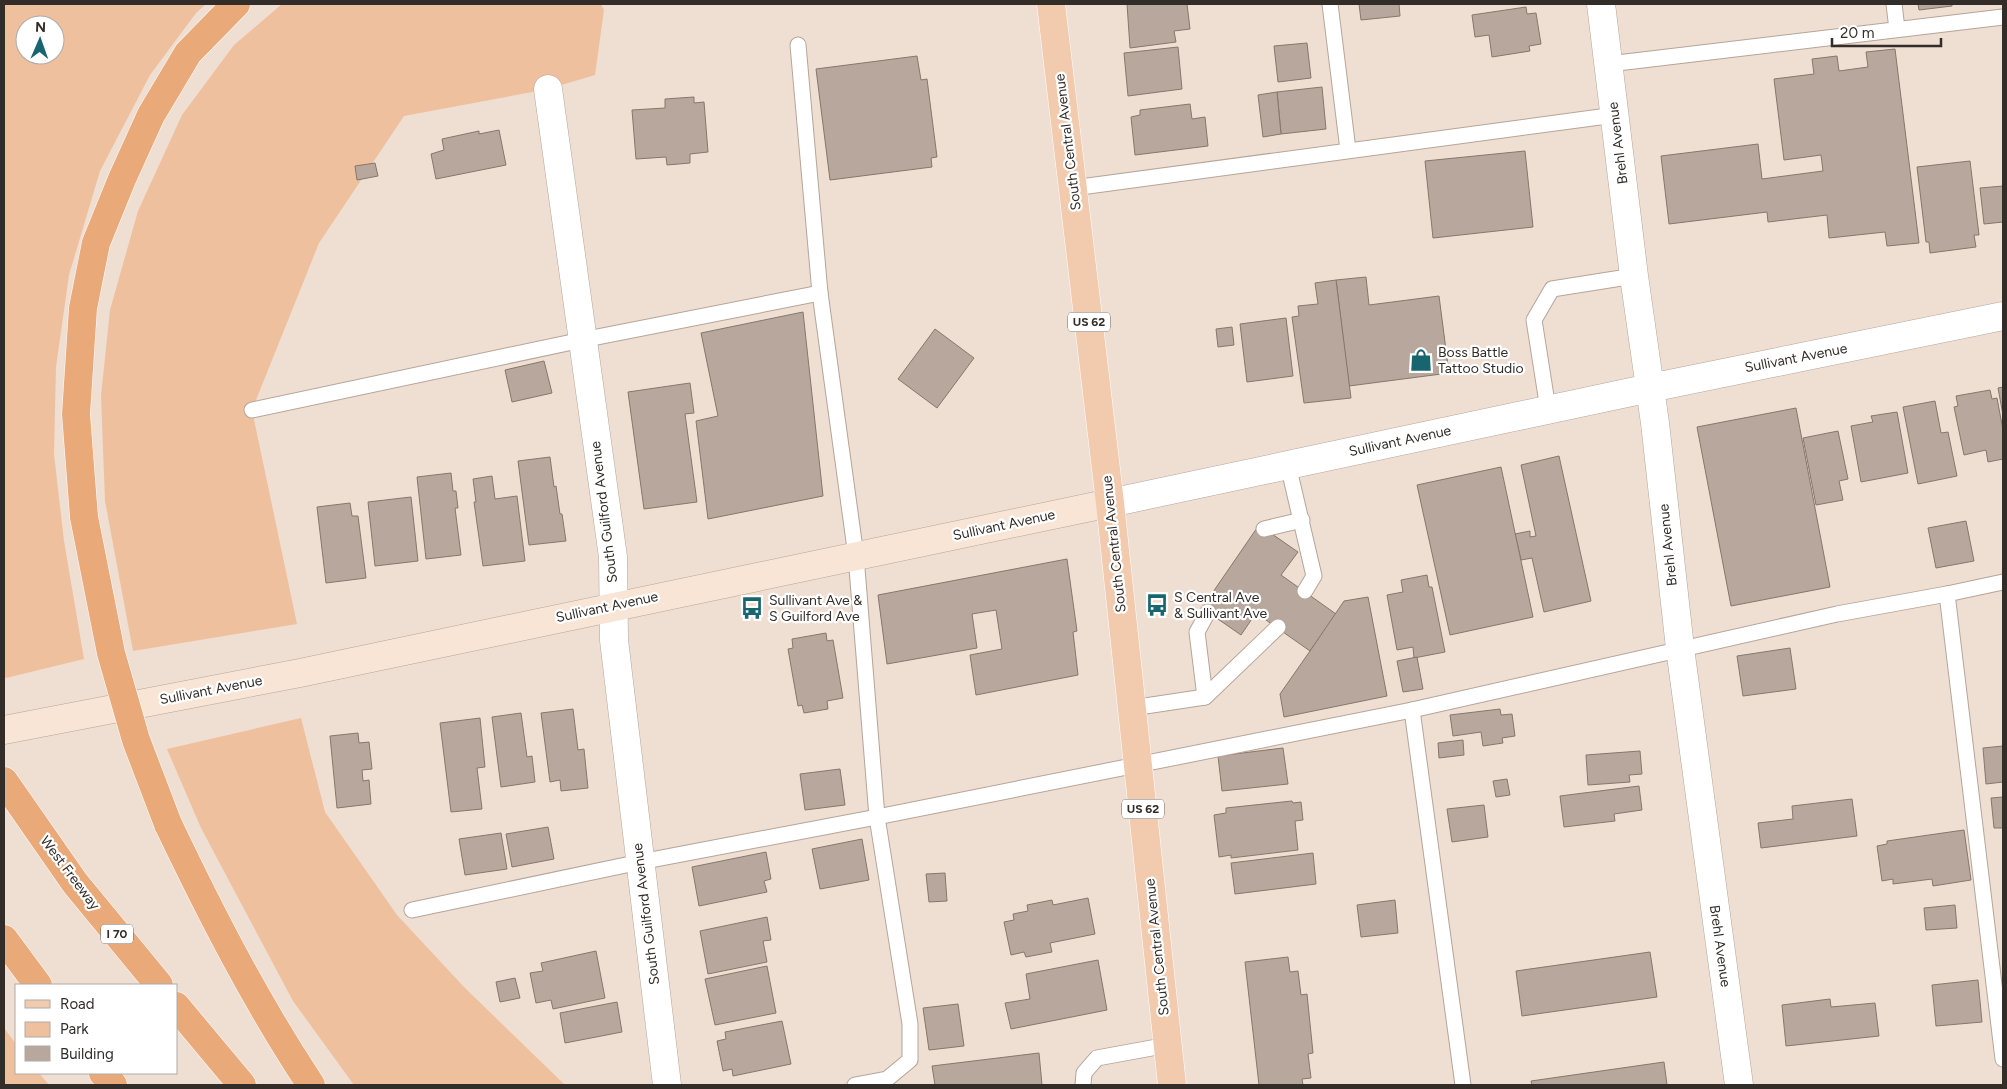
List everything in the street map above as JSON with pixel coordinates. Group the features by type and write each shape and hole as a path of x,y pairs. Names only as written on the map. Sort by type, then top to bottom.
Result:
{"highway":[{"path":"236,4 188,54 151,115 96,243 83,308 76,414 84,517 112,653 136,740 168,824 219,930 281,1040 311,1085"},
{"name":"West Freeway","path":"4,781 75,884 158,984"},
{"path":"4,939 37,984"},
{"path":"178,1008 242,1085"},
{"path":"104,1074 113,1085"}],"main road":[{"name":"South Central Avenue","path":"1051,4 1110,503 1172,1085"},
{"name":"Sullivant Avenue","path":"4,730 300,673 1110,503"}],"street":[{"name":"Brehl Avenue","path":"1601,4 1634,276 1650,388 1680,648 1738,1085"},
{"name":"South Guilford Avenue","path":"548,88 613,558 614,640 666,1085"},
{"name":"Sullivant Avenue","path":"1110,503 1548,409 2003,316"}],"lane":[{"path":"1330,4 1348,150"},
{"path":"1894,4 1896,29"},
{"path":"1608,64 2003,17"},
{"path":"798,45 820,293 856,556 877,817 910,1024 910,1060 887,1079 855,1085"},
{"path":"1073,188 1615,115"},
{"path":"1548,409 1534,320 1552,289 1634,276"},
{"path":"252,410 582,340 820,293"},
{"path":"1288,464 1314,576 1305,591"},
{"path":"1264,529 1302,520"},
{"path":"412,910 640,862 877,817 1412,710 1680,648 1837,614 2003,582"},
{"path":"1947,594 2003,1059"},
{"path":"1205,696 1197,632 1208,612"},
{"path":"1132,708 1205,696 1278,628"},
{"path":"1412,710 1463,1085"},
{"path":"1083,1085 1084,1073 1097,1058 1168,1045"}],"green space":[{"path":"4,4 206,4 196,13 150,75 100,171 69,275 56,367 54,454 64,541 84,659 6,678 4,675"},
{"path":"282,4 601,4 604,10 595,75 548,89 404,116 319,243 252,410 297,624 133,651 105,501 101,396 110,310 138,211 182,115 234,45"},
{"path":"301,718 325,812 397,915 465,988 565,1085 354,1085 293,1001 201,828 167,749"},
{"path":"4,1028 15,1043 15,1074 40,1074 49,1085 4,1085"}],"building":[{"path":"1127,4 1187,4 1190,29 1174,31 1176,42 1130,48"},
{"path":"1359,4 1399,4 1400,16 1361,20"},
{"path":"1918,4 1952,4 1952,6 1919,10"},
{"path":"1526,7 1527,14 1536,13 1541,44 1529,46 1530,51 1492,57 1489,35 1475,37 1472,15"},
{"path":"1307,43 1311,78 1278,82 1274,46"},
{"path":"1178,47 1182,89 1128,96 1124,53"},
{"path":"1895,49 1919,243 1887,246 1885,232 1829,238 1827,215 1768,222 1767,212 1669,224 1661,156 1758,144 1762,179 1823,171 1821,155 1784,160 1774,79 1814,74 1812,59 1837,56 1839,71 1868,67 1866,52"},
{"path":"917,56 921,80 927,79 937,157 931,158 932,167 830,180 816,69"},
{"path":"1322,87 1326,129 1281,134 1277,92"},
{"path":"1277,92 1281,134 1263,137 1258,95"},
{"path":"694,97 694,103 704,102 708,152 690,154 690,163 667,165 666,157 636,159 632,110 665,108 665,99"},
{"path":"1190,104 1192,119 1205,117 1208,146 1135,155 1131,117 1140,115 1140,110"},
{"path":"499,130 506,165 436,179 431,154 444,150 442,139 479,131 479,134"},
{"path":"1525,151 1533,227 1433,238 1425,161"},
{"path":"1970,161 1979,235 1974,235 1976,247 1930,253 1929,242 1926,242 1917,167"},
{"path":"375,163 378,176 357,180 355,166"},
{"path":"2003,186 2003,222 1984,224 1980,188"},
{"path":"1366,277 1369,305 1439,296 1449,373 1349,386 1336,280"},
{"path":"1336,280 1351,398 1304,403 1292,317 1299,316 1298,306 1318,304 1315,283"},
{"path":"803,312 823,496 708,519 696,421 718,416 701,333"},
{"path":"1286,318 1293,376 1247,382 1240,324"},
{"path":"1232,327 1234,345 1218,347 1216,329"},
{"path":"935,329 974,358 937,408 898,379"},
{"path":"544,361 552,393 512,402 505,370"},
{"path":"690,383 694,413 685,414 697,502 644,509 628,392"},
{"path":"2003,387 2003,415 1998,388"},
{"path":"1990,390 1992,399 1997,398 2003,430 2003,459 1988,462 1986,450 1964,455 1954,407 1958,406 1956,396"},
{"path":"1935,401 1941,433 1948,432 1957,476 1918,484 1903,407"},
{"path":"1796,408 1830,587 1731,606 1697,427"},
{"path":"1897,412 1908,473 1861,482 1851,426 1873,422 1871,416"},
{"path":"1838,431 1848,479 1839,481 1843,500 1816,505 1803,438"},
{"path":"1559,456 1591,601 1544,612 1532,558 1521,560 1515,534 1530,531 1530,537 1536,536 1521,465"},
{"path":"550,457 554,487 556,486 566,541 529,545 518,461"},
{"path":"1501,467 1533,617 1450,635 1417,485"},
{"path":"451,473 453,491 456,491 458,508 455,508 461,555 426,559 417,477"},
{"path":"492,476 495,499 517,496 525,561 483,566 474,502 476,502 473,479"},
{"path":"411,497 418,561 375,566 368,502"},
{"path":"350,503 352,516 358,516 366,578 326,583 317,507"},
{"path":"1966,521 1974,561 1936,568 1928,528"},
{"path":"1259,525 1298,552 1281,575 1336,614 1310,651 1256,613 1241,635 1202,608"},
{"path":"1067,559 1077,631 1073,632 1078,675 976,695 970,655 1002,649 996,610 972,614 977,648 887,664 878,595"},
{"path":"1427,575 1429,587 1432,587 1445,652 1414,658 1413,647 1397,650 1387,595 1403,592 1401,580"},
{"path":"1368,597 1387,696 1284,717 1280,694 1344,601"},
{"path":"826,633 827,641 833,640 843,698 827,701 828,709 804,713 802,705 798,706 788,649 793,648 792,639"},
{"path":"1790,648 1796,689 1743,696 1737,656"},
{"path":"1417,657 1423,689 1403,692 1397,661"},
{"path":"573,709 578,750 584,749 588,788 561,791 560,780 550,782 541,713"},
{"path":"1500,709 1501,715 1512,714 1515,736 1502,738 1503,743 1483,746 1481,732 1453,736 1450,715"},
{"path":"521,713 527,757 532,756 535,782 501,787 492,717"},
{"path":"480,718 485,767 477,768 482,809 451,812 440,723"},
{"path":"358,733 359,743 369,742 372,769 362,770 363,781 369,780 371,804 337,808 330,736"},
{"path":"1463,740 1464,755 1439,758 1438,743"},
{"path":"2003,746 2003,782 1986,784 1983,748"},
{"path":"1283,748 1288,784 1222,791 1218,756"},
{"path":"1640,751 1642,774 1629,775 1630,782 1588,785 1586,755"},
{"path":"840,769 845,805 805,810 800,774"},
{"path":"1507,779 1510,795 1496,797 1493,781"},
{"path":"1639,786 1642,810 1614,814 1615,821 1564,827 1560,796"},
{"path":"2003,797 2003,828 1994,828 1991,798"},
{"path":"1852,799 1857,836 1761,848 1758,823 1793,819 1792,806"},
{"path":"1292,801 1293,803 1301,802 1303,820 1295,821 1298,850 1231,858 1231,855 1219,857 1214,815 1226,813 1226,808"},
{"path":"1484,805 1488,837 1452,842 1447,809"},
{"path":"548,827 554,859 512,867 506,834"},
{"path":"1964,830 1971,880 1933,886 1932,879 1893,884 1893,879 1882,881 1877,846 1887,844 1887,841"},
{"path":"501,833 507,869 465,875 459,839"},
{"path":"862,839 869,880 820,889 812,849"},
{"path":"766,852 771,879 764,881 767,892 699,906 692,867"},
{"path":"1313,853 1316,884 1235,894 1231,863"},
{"path":"945,873 947,901 929,902 926,874"},
{"path":"1088,898 1095,934 1050,943 1052,952 1026,957 1024,952 1011,955 1004,922 1014,920 1013,914 1028,911 1027,905 1052,900 1053,905"},
{"path":"1395,900 1398,933 1361,937 1357,905"},
{"path":"1955,905 1957,928 1926,930 1924,908"},
{"path":"767,917 771,940 763,941 767,962 708,974 700,931"},
{"path":"596,951 605,998 553,1009 551,1000 536,1003 530,973 543,971 541,963"},
{"path":"1650,952 1657,997 1522,1016 1516,971"},
{"path":"1288,957 1290,972 1298,971 1301,995 1307,994 1313,1053 1308,1054 1311,1078 1302,1079 1303,1085 1259,1085 1245,962"},
{"path":"1098,960 1107,1010 1011,1029 1005,1003 1030,999 1026,974"},
{"path":"767,966 776,1013 715,1025 705,979"},
{"path":"515,978 520,998 500,1002 496,982"},
{"path":"1978,980 1982,1022 1936,1026 1932,985"},
{"path":"1830,999 1831,1007 1875,1003 1879,1036 1786,1046 1782,1005"},
{"path":"617,1002 622,1032 565,1043 560,1013"},
{"path":"958,1004 964,1046 929,1050 923,1008"},
{"path":"782,1021 791,1064 733,1076 732,1069 723,1071 717,1041 726,1039 725,1032"},
{"path":"1039,1053 1042,1085 935,1085 932,1066"},
{"path":"1664,1062 1667,1085 1532,1085 1531,1081"}],"place":[{"name":"Boss Battle Tattoo Studio","path":"1421,360"},
{"name":"S Central Ave & Sullivant Ave","path":"1157,605"},
{"name":"Sullivant Ave & S Guilford Ave","path":"752,608"}]}
